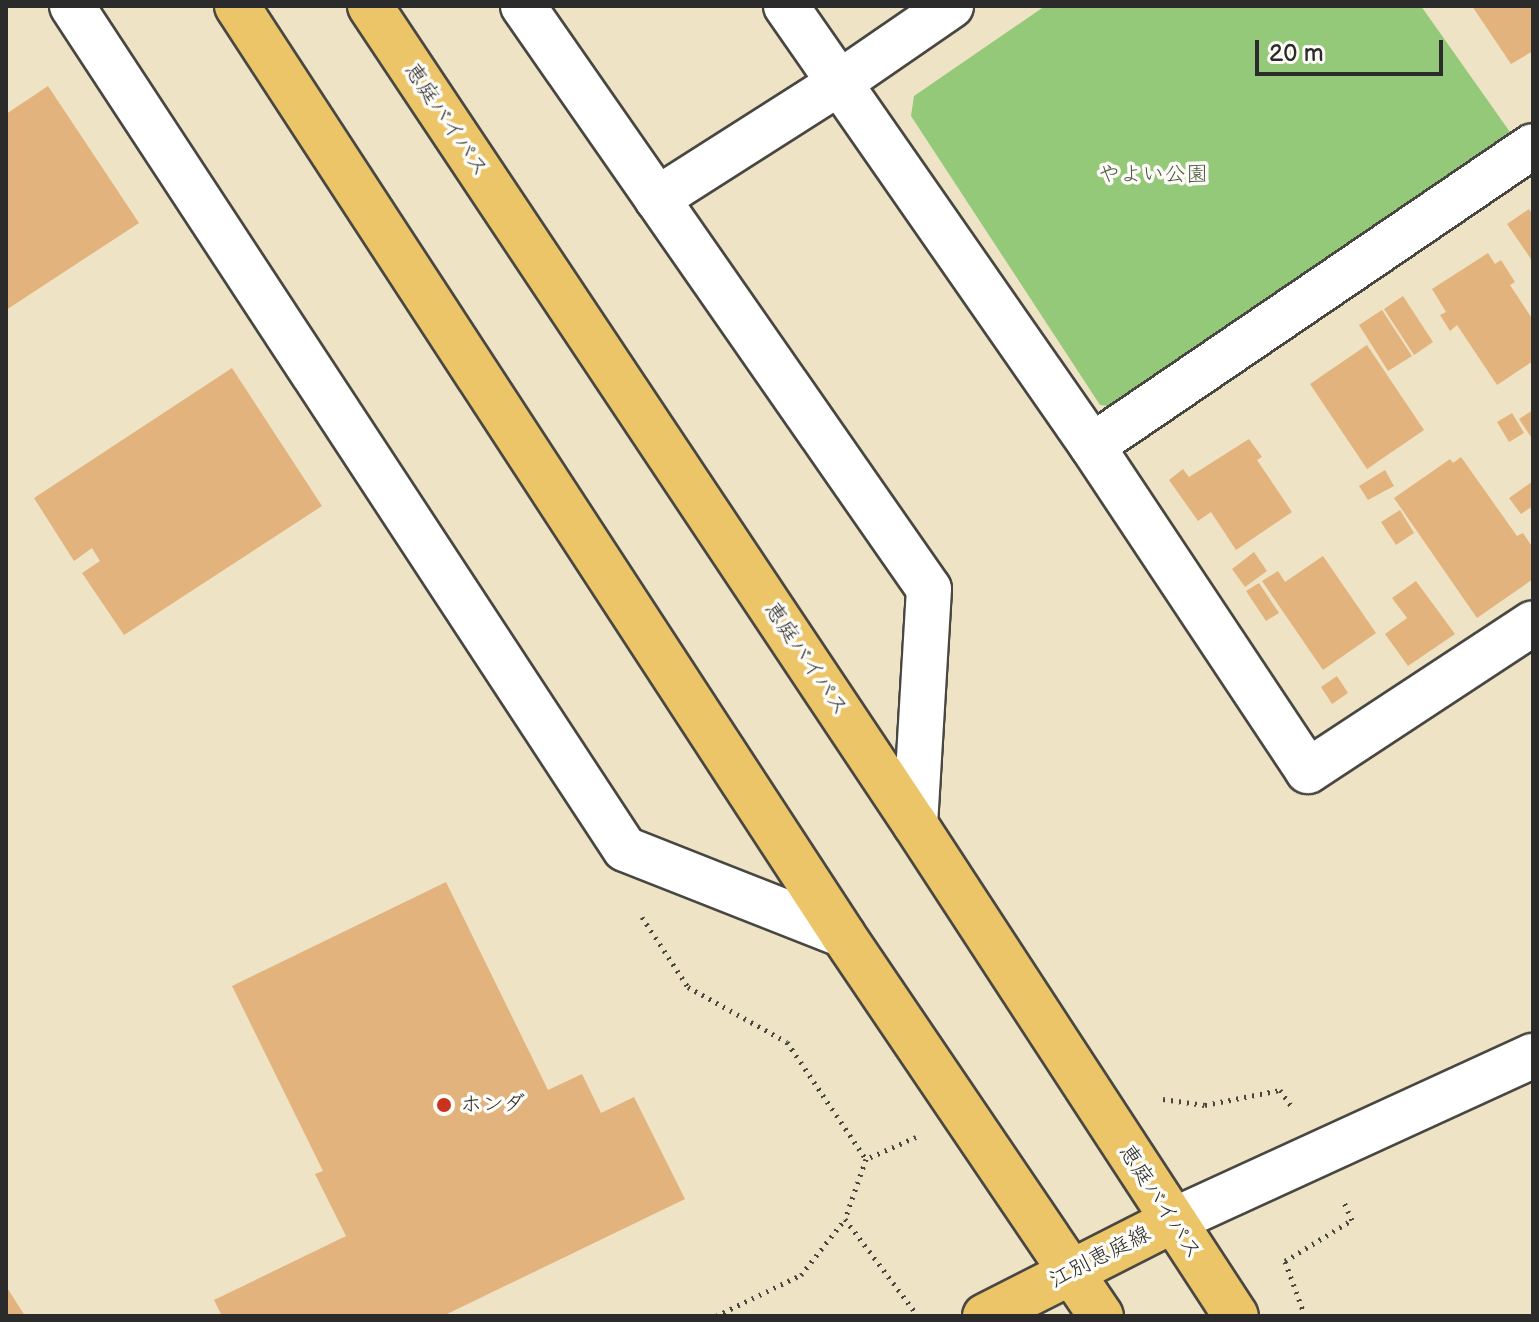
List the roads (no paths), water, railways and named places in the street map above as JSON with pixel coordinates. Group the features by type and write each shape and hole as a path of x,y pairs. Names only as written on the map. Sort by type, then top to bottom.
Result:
{"main road":[{"path":"237,6 843,935 1101,1316"},
{"name":"恵庭バイパス","path":"370,6 915,824 1236,1316"},
{"name":"江別恵庭線","path":"985,1316 1172,1221"}],"street":[{"path":"72,6 625,849 843,935"},
{"path":"523,6 929,589 915,824"},
{"path":"786,6 1092,446 1308,771 1533,623"},
{"path":"657,199 839,83 951,6"},
{"path":"1092,446 1533,146"},
{"path":"1172,1221 1533,1056"}],"place":[{"name":"ホンダ","path":"444,1105"}],"park label":[{"name":"やよい公園","path":"1153,175"}]}
